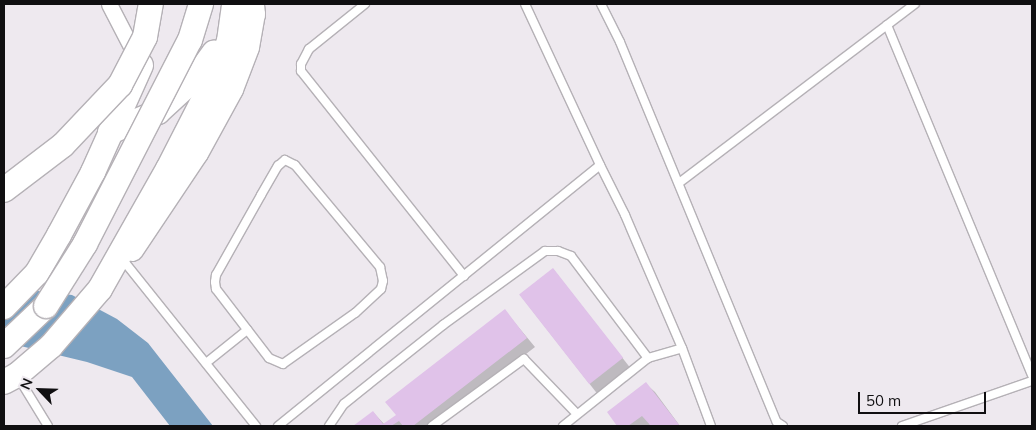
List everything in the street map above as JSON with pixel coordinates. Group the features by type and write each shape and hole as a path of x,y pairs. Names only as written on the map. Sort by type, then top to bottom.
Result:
{"main road":[{"path":"4,307 37,273 93,172 141,66 140,4"},
{"path":"4,190 63,145 120,85 145,37 151,4"},
{"path":"4,346 46,306 85,244 190,40 201,4"},
{"path":"218,4 230,31"},
{"path":"100,289 168,169 216,75 229,41 234,4"},
{"path":"10,378 51,346 100,289 141,238 197,153 232,89 248,47 254,14 253,4"},
{"path":"110,132 158,112 198,76 230,31"}],"street":[{"path":"109,4 141,66"}],"lane":[{"path":"365,4 308,49 301,64 301,71 464,276"},
{"path":"525,4 625,215 682,348 711,426"},
{"path":"600,4 620,42 778,422 783,426"},
{"path":"679,183 915,4"},
{"path":"888,25 1032,375"},
{"path":"289,160 380,267 384,281 382,289 355,313 283,364 269,358 247,330 216,288 216,275 278,166 282,162 289,160"},
{"path":"278,426 600,165"},
{"path":"329,426 336,414 352,398 443,325 545,251 558,251 570,256 648,358"},
{"path":"123,260 256,426"},
{"path":"206,363 247,330"},
{"path":"563,426 648,358 682,348"},
{"path":"432,426 524,358 577,414"},
{"path":"10,378 48,426"},
{"path":"902,426 1032,381"}],"water":[{"path":"4,287 72,295 117,319 148,343 213,426 170,426 132,377 87,362 4,342"}],"building":[{"path":"553,268 623,358 589,384 519,294"},
{"path":"505,309 527,338 413,426 403,426 399,421 391,426 353,426 373,411 383,424 396,415 385,402"},
{"path":"646,382 680,426 651,426 642,416 628,426 617,426 607,412"}]}
